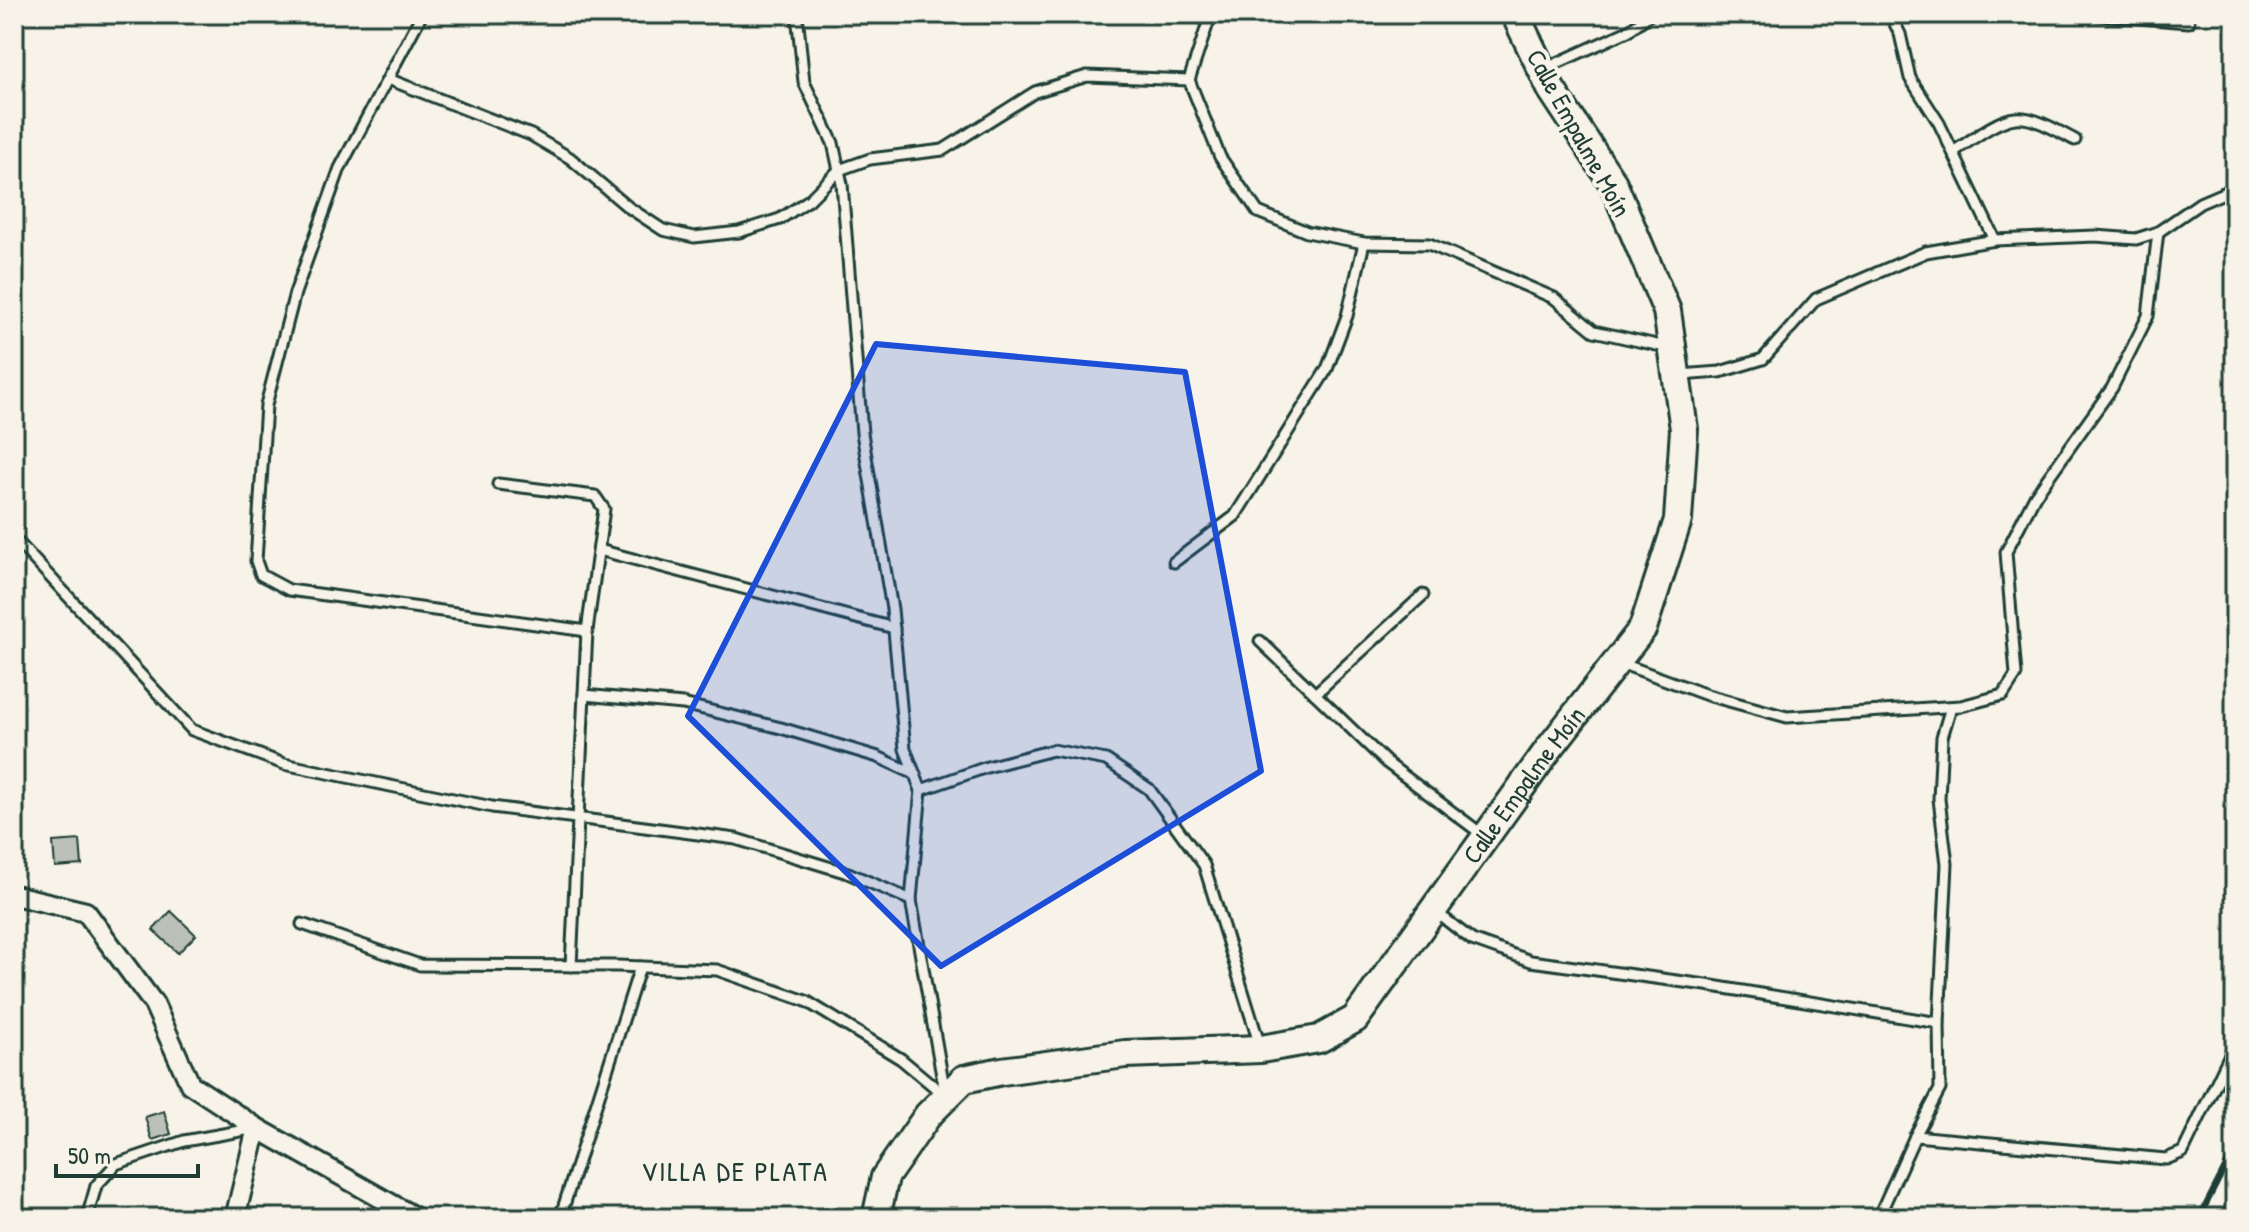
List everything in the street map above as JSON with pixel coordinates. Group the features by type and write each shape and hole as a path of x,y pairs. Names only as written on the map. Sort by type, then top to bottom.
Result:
{"street":[{"name":"Calle Empalme Moín","path":"876,1218 885,1177 928,1115 964,1079 1125,1054 1261,1049 1319,1039 1355,1019 1486,837 1643,628 1678,520 1684,429 1667,311 1613,183 1551,89 1515,14"},
{"path":"14,895 86,912 154,1004 190,1084 257,1128 416,1218"},
{"path":"235,1218 257,1128"}],"lane":[{"path":"422,14 340,168 295,293 266,405 256,561 261,575 289,590 587,631"},
{"path":"797,14 804,82 833,143 842,184 862,433 894,628 905,749 921,790 911,900 946,1097"},
{"path":"1208,14 1208,23 1189,80 1220,157 1258,212 1307,232 1364,243 1429,244 1554,298 1594,331 1672,349"},
{"path":"1542,69 1628,31 1650,14"},
{"path":"1890,14 1900,34 1910,78 1939,123 1995,240"},
{"path":"2087,14 2189,22"},
{"path":"388,79 531,135 570,158 628,207 663,230 694,237 739,232 780,219 809,200 839,170 870,159 943,150 1035,92 1087,76 1189,80"},
{"path":"1953,152 1990,128 2016,118 2042,124 2075,140"},
{"path":"1676,376 1720,372 1763,359 1816,299 1926,252 1995,240 2095,236 2136,239 2158,232 2200,203 2235,188"},
{"path":"1617,661 1707,695 1787,717 1951,707 2003,695 2016,675 2006,552 2035,496 2112,388 2148,316 2158,232"},
{"path":"1174,562 1235,516 1327,369 1347,316 1364,243"},
{"path":"498,484 595,496 604,509 587,631 571,966"},
{"path":"14,538 192,730 284,764 492,807 736,839 848,873 911,900"},
{"path":"599,550 894,628"},
{"path":"1315,694 1423,595"},
{"path":"1260,641 1387,763 1486,837"},
{"path":"584,695 683,704 781,728 878,757 915,774"},
{"path":"1878,1218 1940,1089 1939,1023 1947,864 1939,799 1942,737 1951,707"},
{"path":"921,790 987,767 1053,750 1106,760 1149,789 1204,865 1261,1049"},
{"path":"1433,910 1472,940 1531,961 1706,985 1939,1023"},
{"path":"302,924 420,965 717,970 806,1001 901,1059 946,1097"},
{"path":"560,1218 640,967"},
{"path":"1915,1136 2166,1159 2183,1152 2235,1044"},
{"path":"87,1218 96,1186 116,1164 184,1141 257,1128"}],"highlighted area":[{"path":"876,344 1185,372 1261,771 941,966 688,716"}],"building":[{"path":"80,840 82,865 55,867 53,842"},
{"path":"171,911 196,935 178,953 153,930"},
{"path":"164,1111 171,1134 152,1140 145,1117"}],"railway":[{"path":"2199,1218 2235,1148"}],"district":[{"name":"VILLA DE PLATA","path":"735,1171"}]}
